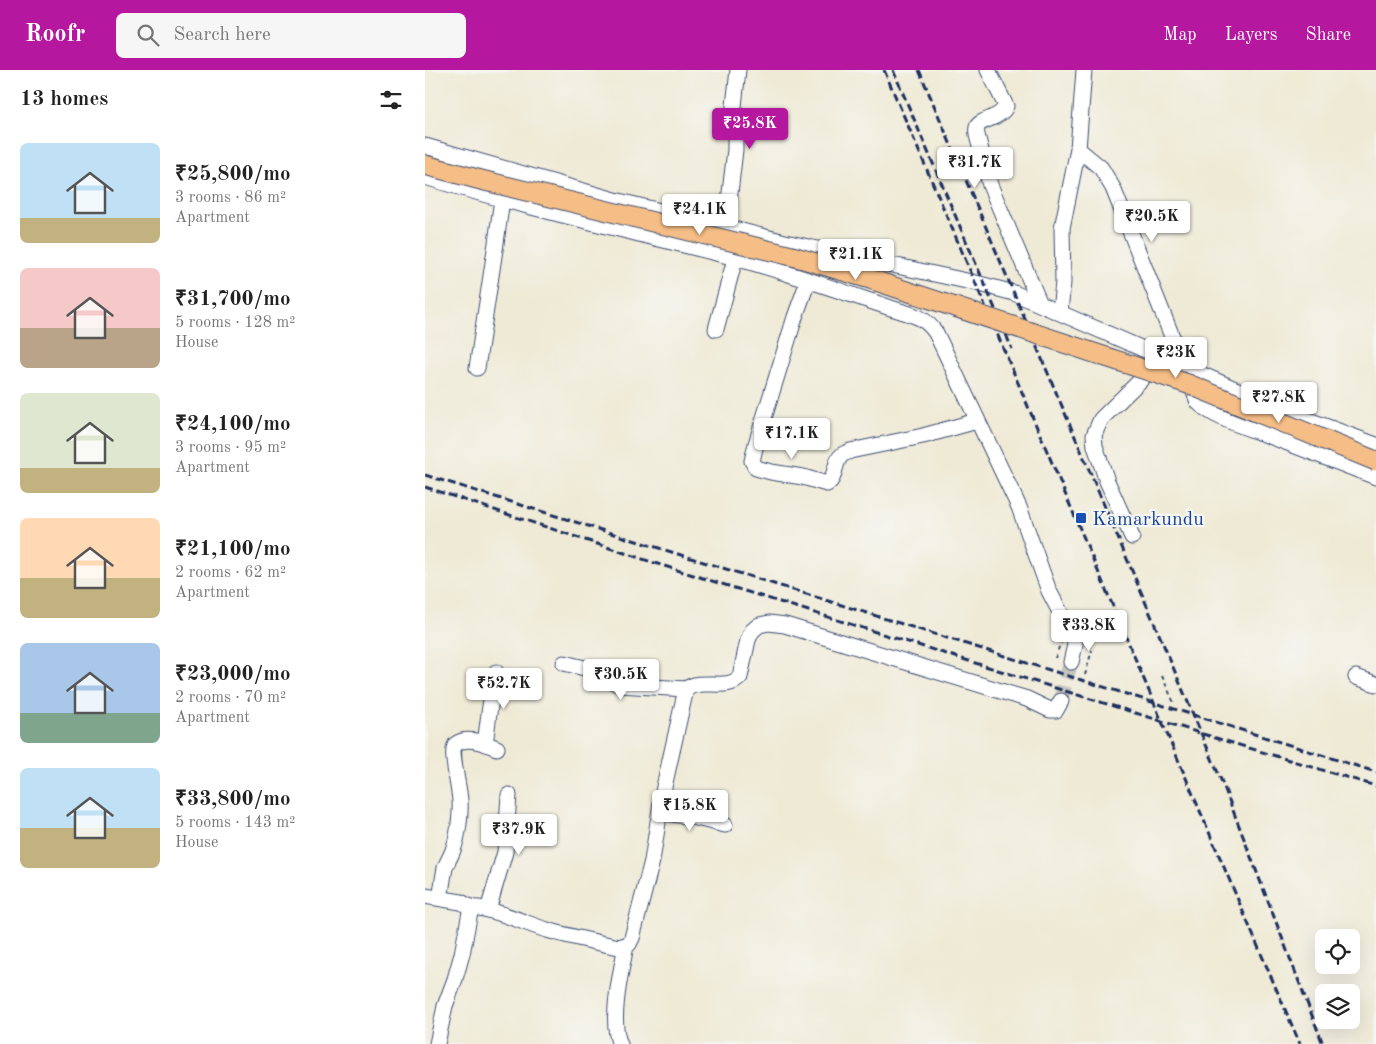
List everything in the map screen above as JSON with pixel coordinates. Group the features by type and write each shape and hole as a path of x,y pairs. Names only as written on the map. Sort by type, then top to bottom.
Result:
{"main road":[{"path":"425,165 796,257 864,277 1188,384 1376,461"}],"street":[{"path":"726,226 735,150 733,115 738,70"},
{"path":"989,70 1006,106 1003,112 979,124 976,129 977,135 990,184 1040,304"},
{"path":"1060,312 1063,282 1062,228 1078,149 1084,70"},
{"path":"425,146 615,200 785,242 1014,292 1295,415 1376,446"},
{"path":"1078,149 1101,168 1113,188 1198,402 1208,412 1376,477"},
{"path":"425,177 501,199 735,258 921,318 930,324 937,333 1019,506 1049,591 1074,639 1075,645 1071,662"},
{"path":"477,368 501,199"},
{"path":"716,329 735,258"},
{"path":"808,281 756,444 752,461 756,468 803,477 827,484 831,481 838,459 849,451 923,436 977,420"},
{"path":"1132,537 1107,481 1095,446 1094,435 1101,419 1163,357"},
{"path":"564,663 593,670 619,686 686,689 696,684 731,683 740,677 748,640 752,631 759,625 769,623 795,628 1018,696 1050,710 1056,710 1061,701"},
{"path":"496,672 490,706 491,746 468,740 456,744 454,747 453,755 460,795 460,813 455,843 432,897 461,902 472,908 477,907 489,910 546,930 619,947 626,946"},
{"path":"1356,678 1376,684"},
{"path":"620,1044 616,1035 617,1006 626,946 632,938 652,861 662,796 686,689"},
{"path":"489,910 505,852 509,795"},
{"path":"660,812 725,825"},
{"path":"437,1044 441,1021 462,954 472,908"}],"path":[{"path":"1055,658 1061,642 1069,644"},
{"path":"1085,675 1092,650"},
{"path":"1162,676 1173,703"}],"tunnel":[{"path":"1061,701 1071,662"}],"railway":[{"path":"884,70 1300,1044"},
{"path":"893,70 1012,349"},
{"path":"919,70 1224,787 1323,1044"},
{"path":"425,475 1376,772"},
{"path":"425,487 661,565 1376,786"}],"place":[{"name":"Kamarkundu","path":"1081,518"}]}
